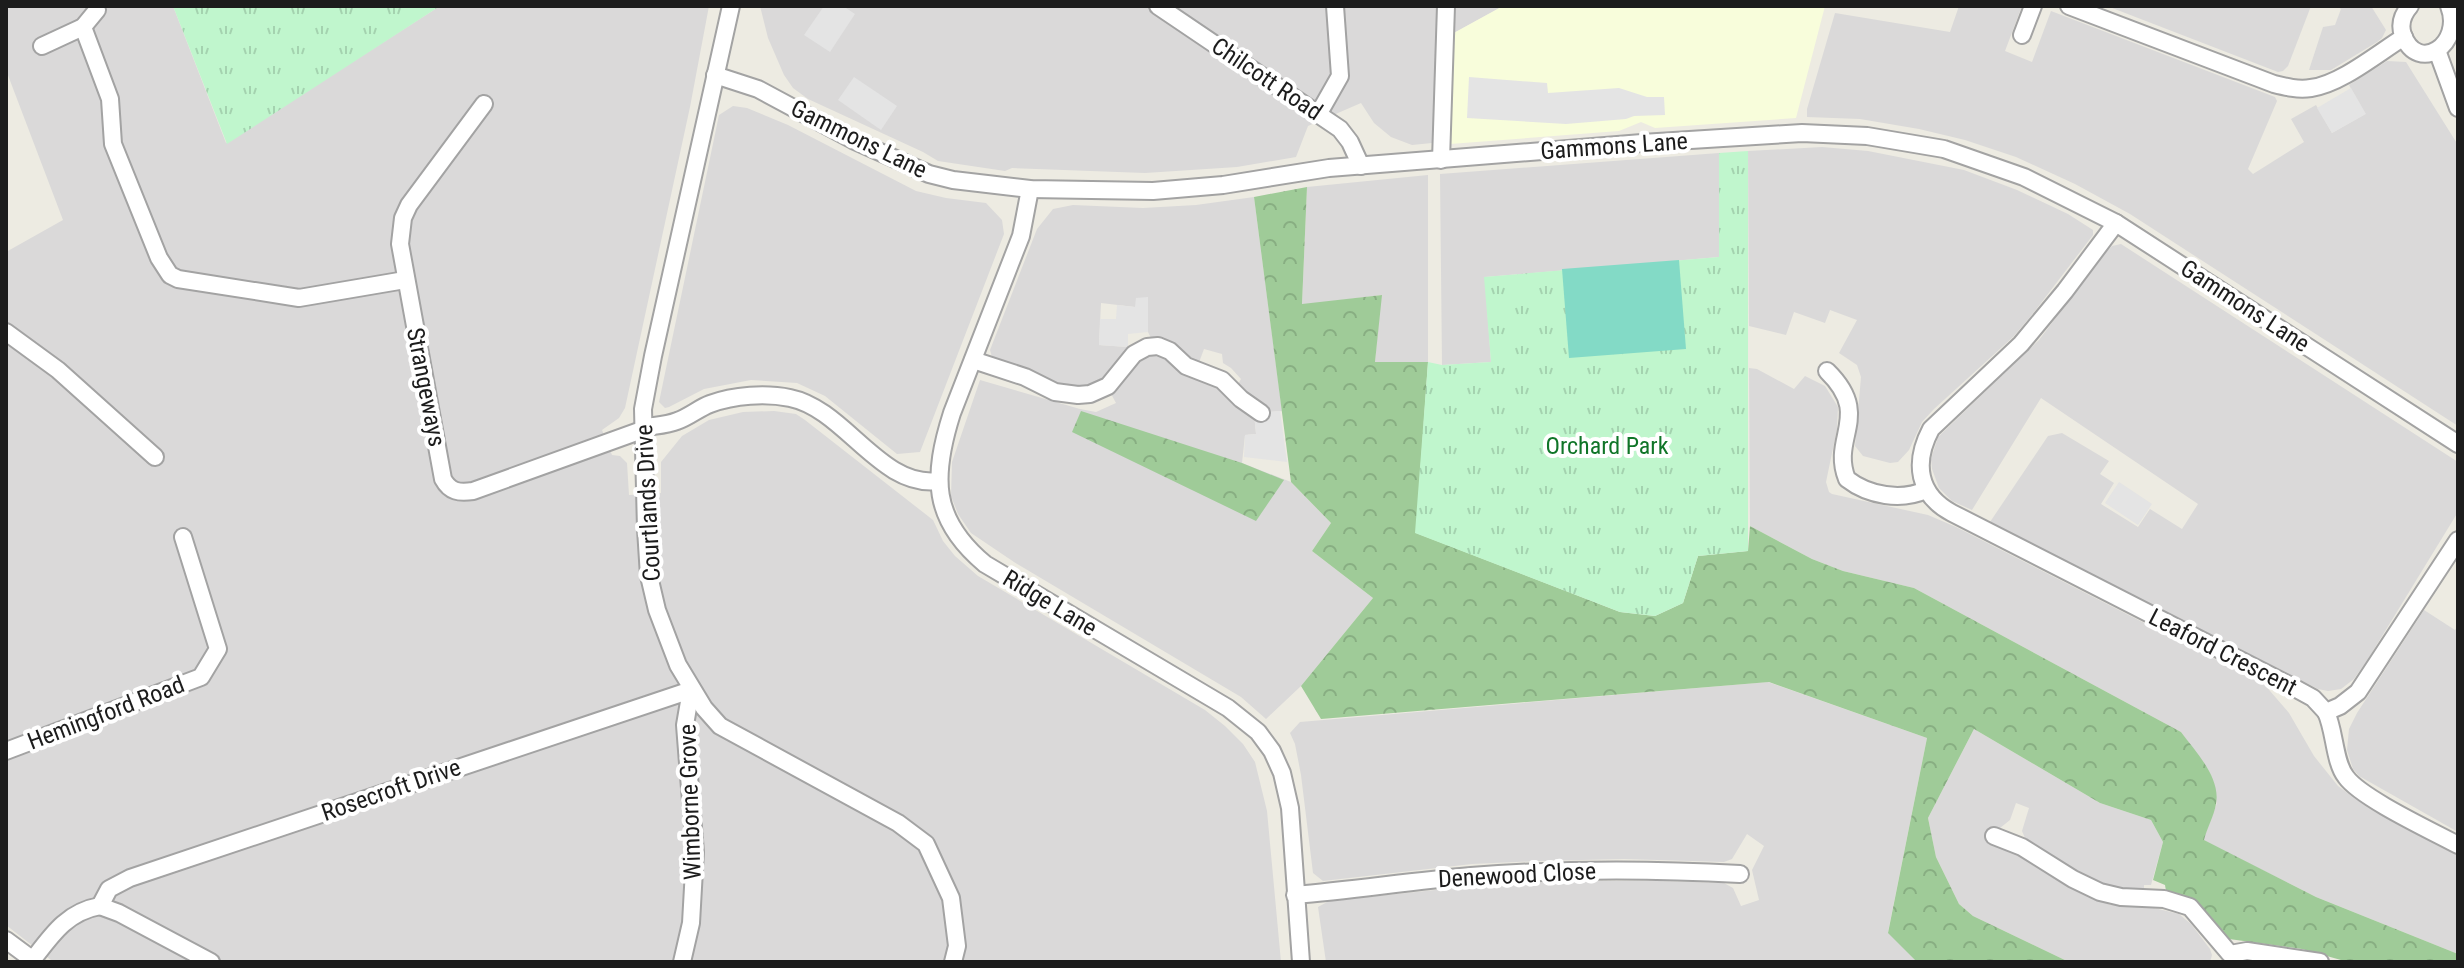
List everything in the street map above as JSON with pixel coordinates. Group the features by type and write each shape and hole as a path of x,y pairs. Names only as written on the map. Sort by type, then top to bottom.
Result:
{"street":[{"name":"Courtlands Drive","path":"731,6 643,409 649,576 665,635 691,690 711,716 728,732 898,823 926,844 951,898 957,946 953,962"},
{"name":"Chilcott Road","path":"1158,6 1340,129 1361,166"},
{"path":"1319,113 1340,76 1335,6"},
{"path":"1441,160 1446,6"},
{"path":"2022,35 2033,6"},
{"path":"2069,6 2274,84 2295,89 2313,88 2330,82 2404,37"},
{"path":"2409,7 2402,22 2404,37 2414,49 2430,54 2446,49 2457,34 2456,15 2449,6"},
{"path":"42,46 83,27 97,10"},
{"path":"83,27 110,99 113,144 159,258 170,275 178,279 299,298 405,280"},
{"path":"2438,53 2458,108"},
{"name":"Gammons Lane","path":"715,75 758,89 853,140 929,174 953,180 1030,189 1153,191 1223,185 1329,168 1802,133 1839,133 1917,144 1979,160 2047,187 2116,223 2458,444"},
{"name":"Strangeways","path":"484,104 409,205 403,218 400,244 443,479 451,489 462,493 473,491 644,429"},
{"name":"Ridge Lane","path":"1030,189 1021,236 943,442 939,496 954,531 985,564 1228,708 1258,732 1277,761 1287,790 1301,962"},
{"path":"1827,371 1843,389 1847,399 1849,417 1843,460 1847,479 1862,487 1897,497 1926,490 1921,458 1931,429 2036,327 2116,223"},
{"path":"6,332 58,370 155,457"},
{"path":"973,360 1032,380 1055,392 1078,395 1090,394 1108,386 1134,354 1147,347 1158,346 1170,351 1186,366 1222,380 1261,413"},
{"path":"644,429 674,423 722,400 760,396 794,399 814,406 898,473 919,481 938,481"},
{"name":"Leaford Crescent","path":"1926,490 1941,508 2291,686 2313,698 2326,712"},
{"name":"Hemingford Road","path":"6,751 201,677 218,649 183,537"},
{"path":"2458,540 2358,692 2349,701 2326,712 2346,778 2361,792 2458,845"},
{"name":"Rosecroft Drive","path":"100,906 109,889 130,878 691,690"},
{"name":"Wimborne Grove","path":"682,962 691,923 695,852 685,725 691,690"},
{"path":"1994,836 2022,847 2100,892 2121,897 2164,899 2190,907 2226,958 2247,951 2320,962"},
{"name":"Denewood Close","path":"1295,895 1403,882 1532,872 1672,870 1740,874"},
{"path":"6,940 32,961 59,926 70,917 100,906 211,962"}],"shaded area":[{"path":"6,6 173,6 226,143 440,6 709,6 625,408 619,418 602,430 612,455 620,456 627,463 629,495 661,493 661,462 682,436 709,420 743,412 774,411 796,414 805,420 933,520 943,541 955,556 978,576 1205,710 1243,744 1255,762 1267,811 1281,962 51,962 6,925 6,252 63,220 6,70"},
{"path":"760,6 1503,6 1452,34 1436,136 1432,143 1412,145 1391,137 1374,123 1361,103 1308,126 1296,157 1237,167 1145,173 1012,168 1005,171 938,161 808,99 793,88 768,38"},
{"path":"824,6 843,6 855,14 830,52 804,35"},
{"path":"1503,6 1825,6 1796,118 1655,128 1641,122 1619,131 1450,144 1452,34"},
{"path":"1959,6 2022,6 2005,51 2032,62 2051,11 2275,97 2277,101 2248,169 2253,174 2304,142 2291,119 2316,105 2332,133 2365,114 2349,85 2387,61 2406,62 2458,145 2458,426 2130,214 2075,184 2016,157 1965,140 1860,119 1807,117 1835,13 1950,32"},
{"path":"2107,6 2311,6 2288,66 2278,72"},
{"path":"2337,6 2371,6 2386,30 2377,42 2331,70 2309,70 2323,27 2335,25 2341,9"},
{"path":"854,77 897,106 881,130 838,100"},
{"path":"1469,77 1547,83 1548,93 1619,88 1647,97 1664,97 1665,115 1566,124 1467,118"},
{"path":"2351,88 2366,114 2332,133 2317,108"},
{"path":"733,106 747,108 788,125 916,191 986,203 1002,220 1004,234 920,452 897,454 825,396 797,383 751,380 704,389 665,408 659,402 719,115"},
{"path":"1822,147 1868,151 1964,170 2017,190 2068,214 2093,230 2093,235 2031,316 2013,337 1922,422 1909,450 1898,462 1863,456 1855,446 1861,377 1857,365 1839,353 1857,320 1830,310 1825,323 1794,312 1786,335 1749,326 1748,151"},
{"path":"1719,153 1719,257 1485,277 1491,362 1442,365 1440,174"},
{"path":"1428,175 1428,362 1375,362 1381,295 1302,305 1307,187"},
{"path":"1254,197 1282,411 1269,412 1239,392 1237,386 1241,379 1223,363 1222,354 1204,349 1198,365 1187,360 1175,344 1151,338 1148,332 1148,297 1135,307 1101,303 1099,345 1128,347 1102,378 1092,383 1084,386 1058,385 992,357 990,350 1037,229 1053,209 1073,205 1143,208 1196,205"},
{"path":"2121,244 2458,462 2458,512 2368,659 2354,679 2341,689 2318,689 1990,522 2048,436 2062,433 2109,461 2100,474 2114,483 2101,504 2138,527 2150,509 2182,529 2198,504 2041,398 1972,510 1952,501 1939,488 1931,459 1938,437 2039,340 2104,254 2112,246"},
{"path":"1679,260 1686,349 1569,358 1562,269"},
{"path":"1148,297 1148,332 1128,334 1128,347 1099,345 1100,319 1116,319 1117,305 1135,307 1136,298"},
{"path":"1156,353 1216,382 1254,413 1256,434 1245,435 1242,463 1291,482 1331,523 1312,551 1373,598 1301,686 1266,719 1241,697 1014,562 971,533 958,514 951,496 952,462 980,380 1096,412 1116,403 1110,392 1140,356"},
{"path":"1749,368 1757,369 1794,389 1805,376 1825,386 1838,407 1837,429 1826,482 1832,494 1928,515 1956,527 2264,684 2289,713 2314,756 2338,786 2357,800 2458,856 2458,954 2316,897 2203,840 2217,803 2209,771 2181,732 1914,588 1843,571 1812,559 1750,526"},
{"path":"1280,411 1287,462 1244,457 1245,435 1256,434 1254,413"},
{"path":"2119,482 2152,504 2138,525 2105,503"},
{"path":"2424,610 2455,630 2458,626 2458,832 2359,776 2353,769 2347,750 2349,729 2357,713"},
{"path":"1768,682 1927,738 1888,932 1917,962 1326,962 1318,907 1329,901 1493,884 1659,881 1724,883 1733,888 1741,906 1759,900 1752,870 1764,846 1747,834 1732,859 1724,862 1624,859 1472,864 1323,881 1313,873 1301,775 1290,733 1300,722"},
{"path":"1974,729 2100,803 2151,820 2163,842 2151,885 2144,885 2144,890 2106,885 2066,866 2025,838 2022,831 2029,808 2016,803 2010,820 2000,828 1992,827 1989,841 2011,849 2099,901 2111,905 2146,906 2179,914 2210,949 2210,962 2069,962 1973,916 1959,904 1936,857 1928,818"}],"green space":[{"path":"173,6 440,6 227,144"},
{"name":"Orchard Park","path":"1748,151 1748,551 1698,556 1683,603 1655,616 1620,612 1415,533 1428,362 1442,365 1491,362 1484,277 1719,257 1719,153"},
{"path":"1307,187 1302,304 1382,295 1375,362 1428,362 1416,533 1620,612 1655,616 1683,603 1698,556 1748,551 1750,526 1812,559 1843,571 1914,588 2181,732 2206,766 2217,794 2204,840 2316,897 2458,954 2458,962 2348,962 2302,949 2229,939 2189,899 2166,891 2165,885 2153,880 2163,842 2151,820 2100,803 1974,729 1928,818 1936,857 1959,904 1973,916 2069,962 1917,962 1888,933 1927,738 1769,682 1321,719 1301,686 1373,598 1312,551 1331,523 1291,482 1254,197"},
{"path":"1081,411 1242,463 1284,480 1256,521 1072,432"}]}
